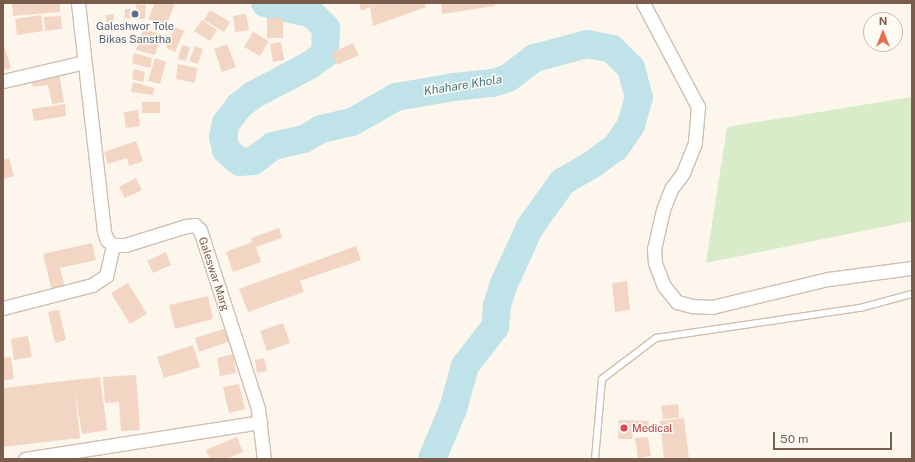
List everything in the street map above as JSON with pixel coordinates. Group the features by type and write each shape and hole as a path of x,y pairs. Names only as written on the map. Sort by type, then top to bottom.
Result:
{"street":[{"path":"3,308 92,284 106,276 113,245 107,240 104,232 78,3"},
{"path":"643,3 698,107 694,142 683,172 672,189 663,210 654,248 655,263 664,286 677,302 692,306 712,307 828,279 912,268"},
{"path":"3,81 84,62"},
{"name":"Galeswar Marg","path":"113,245 125,245 186,226 194,225 200,230 260,422 264,459"},
{"path":"25,459 260,422"}],"lane":[{"path":"595,459 602,379 656,338 860,308 912,294"}],"green space":[{"path":"912,97 912,221 706,263 727,127"}],"building":[{"path":"12,3 60,3 60,12 13,16"},
{"path":"155,3 175,3 166,26 148,19"},
{"path":"359,3 424,3 426,7 373,26 370,7 361,11"},
{"path":"441,3 495,3 495,6 442,14"},
{"name":"Galeshwor Tole Bikas Sanstha","path":"136,4 146,5 145,19 124,18 125,9 136,9"},
{"path":"210,10 230,22 224,32 204,20"},
{"path":"114,14 114,21 106,22 106,15"},
{"path":"246,14 249,30 235,32 233,16"},
{"path":"41,15 43,31 17,35 15,19"},
{"path":"61,16 62,29 45,31 44,17"},
{"path":"267,18 283,18 283,38 267,38"},
{"path":"202,20 217,30 210,41 194,31"},
{"path":"175,27 184,31 175,52 166,48"},
{"path":"143,29 161,34 155,55 136,50"},
{"path":"253,32 269,41 260,56 244,47"},
{"path":"3,42 11,68 3,70"},
{"path":"281,42 284,60 273,62 270,44"},
{"path":"353,43 359,55 337,65 332,53"},
{"path":"227,44 236,67 222,72 214,49"},
{"path":"182,45 190,47 186,61 178,59"},
{"path":"195,46 203,49 198,64 189,61"},
{"path":"134,53 152,58 150,68 132,63"},
{"path":"155,58 166,62 160,84 148,81"},
{"path":"178,64 197,68 195,83 176,79"},
{"path":"134,69 145,72 143,82 132,79"},
{"path":"59,72 64,102 52,104 48,85 33,87 31,77"},
{"path":"133,82 154,88 153,95 131,92"},
{"path":"142,102 160,102 160,113 142,113"},
{"path":"65,104 66,116 34,121 32,109"},
{"path":"138,110 140,126 126,128 124,112"},
{"path":"136,141 143,161 129,166 127,158 108,164 104,152"},
{"path":"9,158 14,176 3,179 3,160"},
{"path":"136,178 142,190 125,198 119,187"},
{"path":"279,228 282,238 256,247 261,262 233,272 226,252 252,242 251,238"},
{"path":"92,243 96,260 60,268 65,288 52,291 43,254"},
{"path":"356,246 361,260 300,281 304,292 248,312 239,289"},
{"path":"166,252 171,265 153,273 147,261"},
{"path":"627,281 630,310 615,312 612,283"},
{"path":"128,283 147,314 130,324 111,293"},
{"path":"208,296 213,319 175,329 169,305"},
{"path":"59,310 66,340 55,343 48,312"},
{"path":"283,323 290,343 267,351 260,331"},
{"path":"226,328 230,341 199,352 195,338"},
{"path":"28,336 32,357 14,360 11,339"},
{"path":"193,345 200,367 164,378 157,357"},
{"path":"233,354 236,373 220,376 217,358"},
{"path":"11,357 14,379 3,381 3,358"},
{"path":"264,358 267,371 257,373 255,360"},
{"path":"136,375 140,430 121,431 119,402 105,403 103,377"},
{"path":"100,377 107,430 82,434 75,392 80,438 3,447 3,388"},
{"path":"239,384 245,409 229,413 223,387"},
{"path":"678,404 679,418 663,419 661,406"},
{"path":"684,418 689,459 664,459 660,421"},
{"path":"619,420 649,421 648,431 633,431 632,439 618,439"},
{"path":"237,437 243,452 227,459 210,459 206,450"},
{"path":"648,437 651,456 638,458 635,438"}],"waterway":[{"name":"Khahare Khola","path":"265,3 312,14 326,28 325,54 310,65 253,95 239,106 226,123 223,137 226,150 240,162 253,161 273,146 304,139 321,129 352,122 396,97 454,87 493,83 508,78 535,58 587,44 612,49 631,68 639,97 631,125 616,147 593,164 563,181 530,227 503,286 497,306 495,327 465,366 453,409 432,459"}],"place":[{"name":"Galeshwor Tole Bikas Sanstha","path":"135,14"},
{"name":"Medical","path":"624,428"}]}
